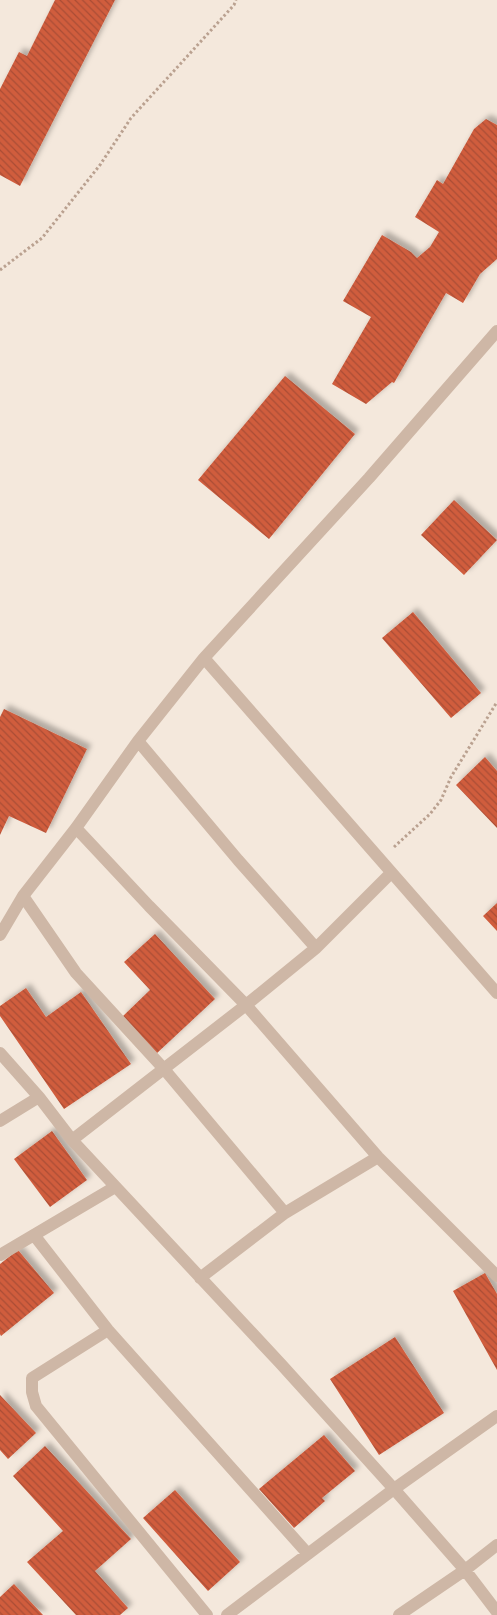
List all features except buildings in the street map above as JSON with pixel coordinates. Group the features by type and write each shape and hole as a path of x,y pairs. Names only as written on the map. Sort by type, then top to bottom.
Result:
{"street":[{"path":"0,935 23,896 76,828 138,741 204,658 376,471 497,331"},
{"path":"204,658 497,994"},
{"path":"138,741 238,860 316,948"},
{"path":"76,828 246,1005 378,1156 497,1276"},
{"path":"72,1140 246,1005 316,948 391,873"},
{"path":"23,896 76,973 164,1069 285,1213"},
{"path":"0,1054 40,1097 72,1140 394,1488 465,1570 497,1612"},
{"path":"0,1121 40,1097"},
{"path":"200,1278 285,1213 378,1156"},
{"path":"0,1255 115,1187"},
{"path":"34,1235 108,1330 308,1554"},
{"path":"108,1330 32,1378 32,1392 36,1406 207,1615"},
{"path":"227,1615 394,1488 497,1416"},
{"path":"399,1615 465,1570 497,1545"}],"path":[{"path":"0,270 42,238 100,165 131,118 228,12 236,0"},
{"path":"380,860 430,814 441,800 451,777 497,702"}]}
